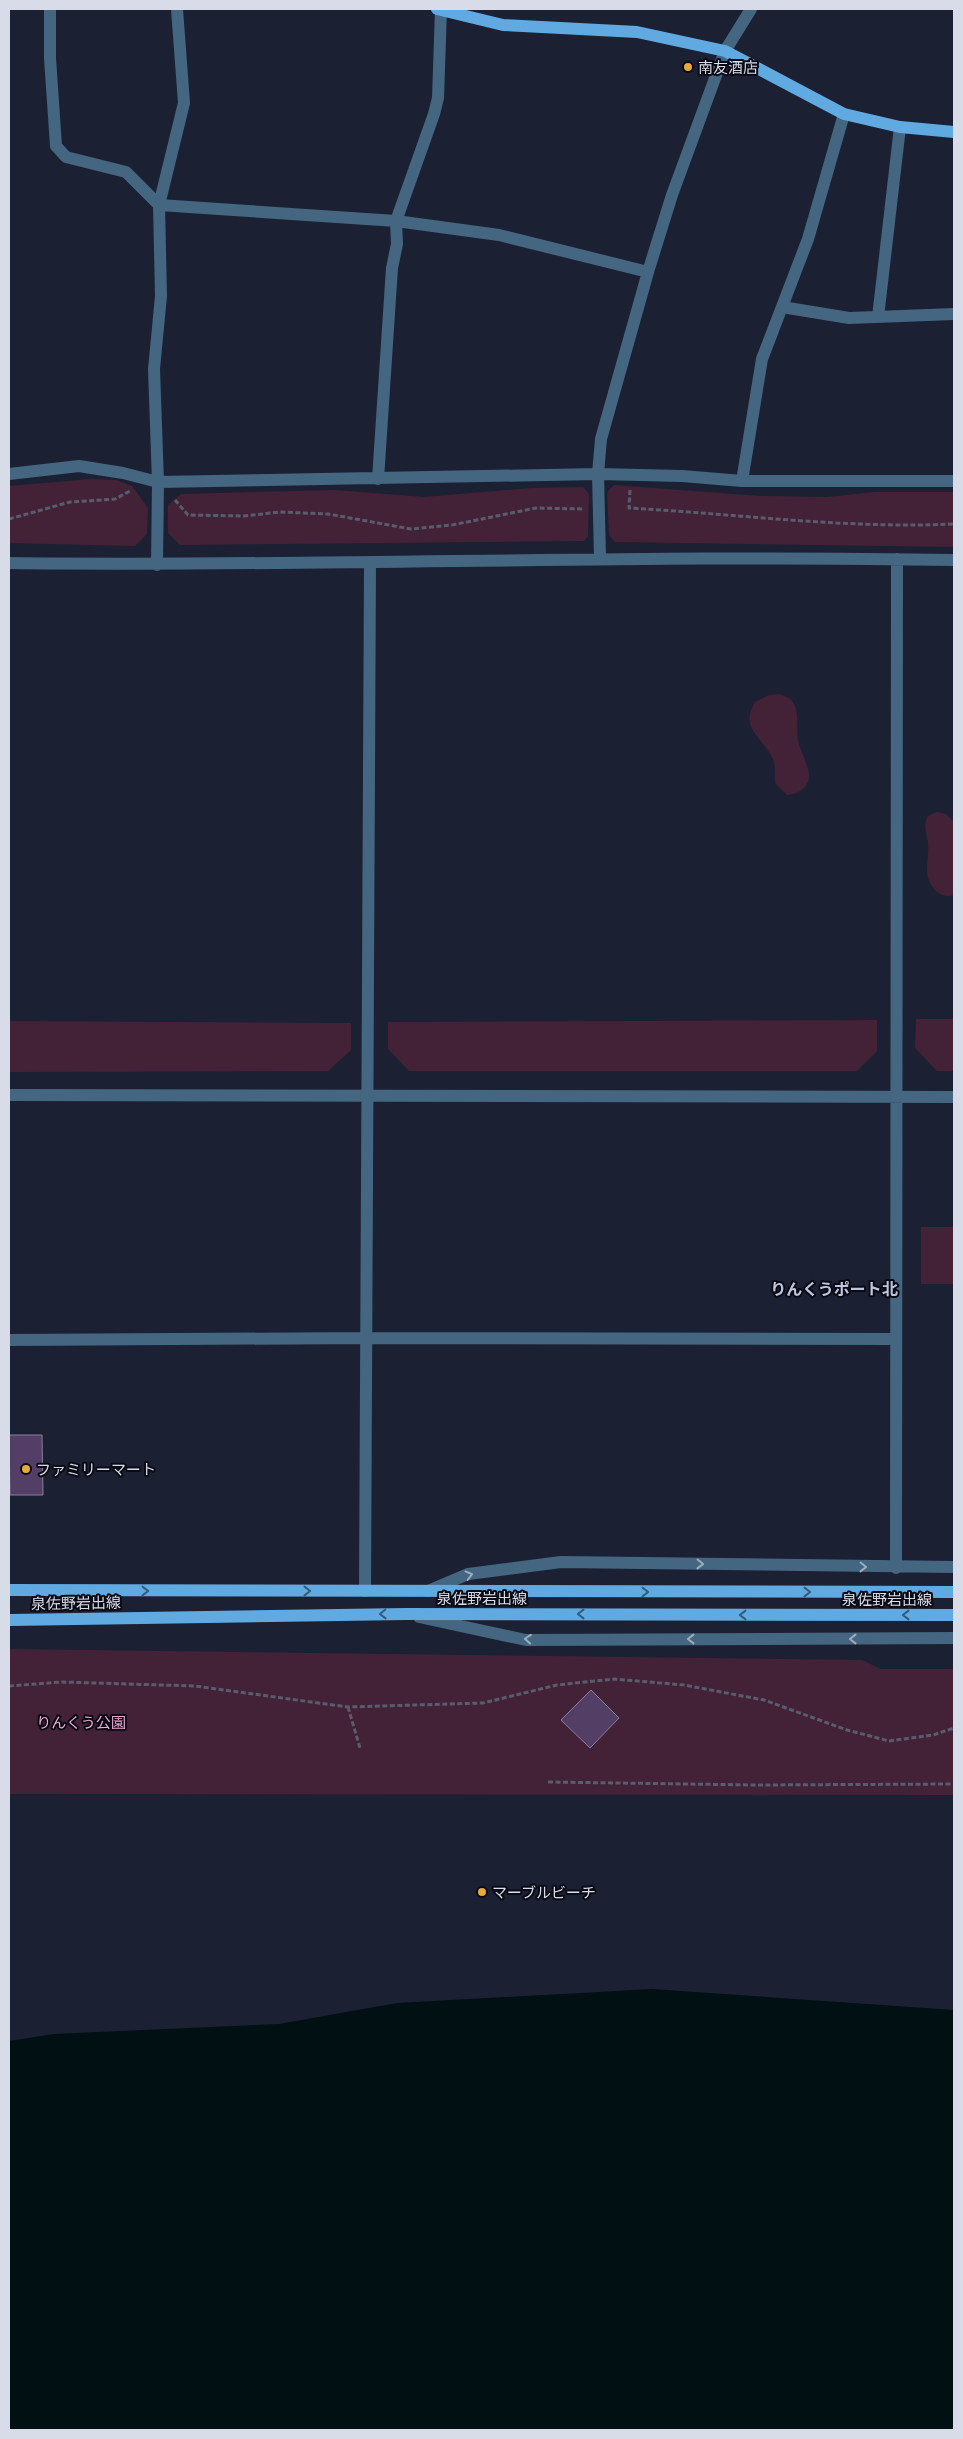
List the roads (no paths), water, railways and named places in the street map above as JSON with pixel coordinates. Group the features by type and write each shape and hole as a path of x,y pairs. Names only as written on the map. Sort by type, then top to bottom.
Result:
{"main road":[{"path":"440,9 503,24 637,32 725,52 844,114 900,127 954,132"},
{"name":"泉佐野岩出線","path":"9,1590 954,1592"},
{"name":"泉佐野岩出線","path":"9,1620 406,1614 954,1615"}],"street":[{"path":"50,9 50,58 56,146 66,158 126,172 159,205 396,221 499,235 648,272"},
{"path":"157,565 158,482 154,369 161,296 159,205 184,103 177,9"},
{"path":"378,478 392,268 397,244 396,221 436,106 440,9"},
{"path":"600,558 598,474 601,439 648,272 672,195 725,52 750,9"},
{"path":"742,481 762,359 808,239 844,114"},
{"path":"878,317 900,127"},
{"path":"782,307 849,318 954,314"},
{"path":"9,474 79,466 123,472 158,482 598,474 682,476 742,481 954,477"},
{"path":"9,562 157,565 600,558 954,560"},
{"path":"896,1568 897,559"},
{"path":"365,1591 370,563"},
{"path":"9,1095 954,1097"},
{"path":"9,1340 366,1338 896,1340"},
{"path":"424,1592 468,1574 561,1562 896,1568 954,1567"},
{"path":"406,1614 526,1640 954,1638"}],"place":[{"name":"南友酒店","path":"688,67"},
{"name":"ファミリーマート","path":"26,1469"},
{"name":"マーブルビーチ","path":"482,1892"}],"district":[{"name":"りんくうポート北","path":"834,1289"}],"park label":[{"name":"りんくう公園","path":"81,1722"}]}
